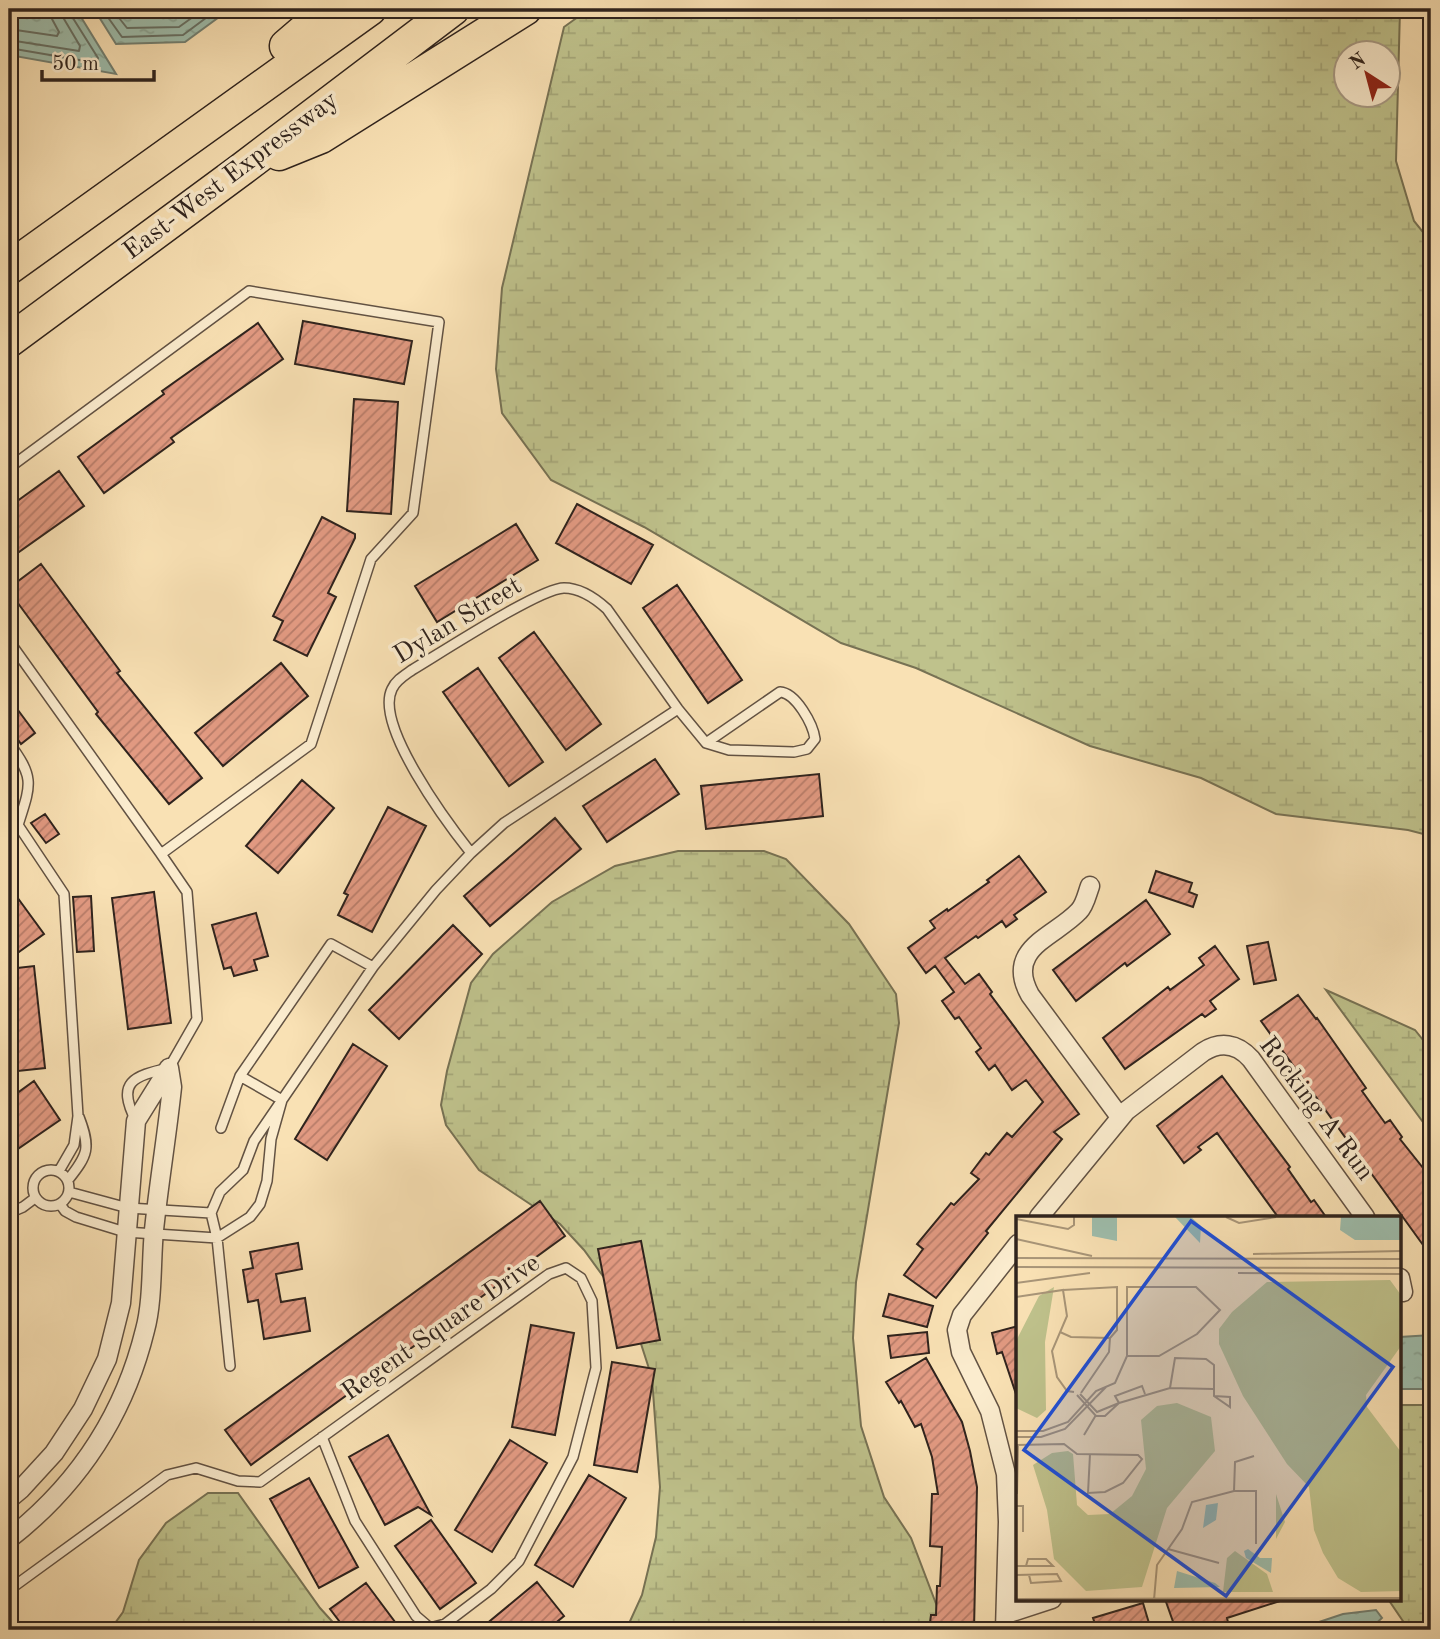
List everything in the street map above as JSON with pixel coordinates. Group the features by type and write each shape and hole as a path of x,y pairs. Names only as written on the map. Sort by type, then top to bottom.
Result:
{"highway":[{"path":"217,117 254,74 329,9"},
{"name":"East-West Expressway","path":"9,268 370,9"},
{"name":"East-West Expressway","path":"9,341 453,9"},
{"path":"242,169 321,137 525,9"}],"street":[{"path":"1090,886 1079,911 1028,953 1024,966 1024,981 1030,995 1120,1117"},
{"name":"Rocking A Run","path":"1040,1216 1120,1117 1150,1091 1209,1049 1222,1045 1235,1047 1251,1059 1363,1216"},
{"path":"9,1499 54,1453 83,1409 107,1359 121,1303 136,1121 169,1068"},
{"path":"9,1539 58,1495 95,1449 120,1405 146,1329 156,1209 172,1087 169,1068"},
{"path":"1016,1247 962,1315 957,1330 961,1352 990,1411 1003,1459 1008,1510 1005,1622 1050,1600"}],"lane":[{"path":"9,468 249,291 439,322 413,513 371,559 310,744 161,853"},
{"name":"Dylan Street","path":"471,853 408,763 390,709 390,696 398,681 412,670 537,597 564,588 597,599 706,743"},
{"path":"9,641 187,892 197,1019 169,1068"},
{"path":"780,692 791,696 812,726 815,739 807,749 794,752 729,750 706,743 780,692"},
{"path":"230,1366 217,1237 211,1213 220,1192 243,1170 254,1142 282,1100 373,967 436,890 471,853 504,823 678,709"},
{"path":"9,743 26,766 29,783 18,825 9,831"},
{"path":"18,825 64,894 78,1116 74,1145 59,1171"},
{"path":"221,1128 240,1076 331,944 373,967"},
{"path":"240,1076 282,1100"},
{"path":"60,1204 65,1211 76,1217 125,1232 217,1237 250,1217 260,1205 267,1181 271,1139 282,1100"},
{"path":"68,1180 80,1166 88,1150 86,1135 78,1116"},
{"path":"46,1170 59,1171 68,1180 69,1192 60,1204 48,1206 35,1198 35,1178 46,1170"},
{"path":"69,1192 128,1208 211,1213"},
{"path":"9,1213 35,1198"},
{"name":"Regent Square Drive","path":"9,1590 167,1475 196,1468 238,1481 260,1482 322,1437 549,1274 566,1268 581,1279 592,1301 596,1368 573,1457 519,1561 491,1589 445,1624 430,1628 416,1616 376,1557 355,1521 322,1437"}],"green space":[{"path":"589,9 1400,9 1399,38 1332,38 1332,108 1397,108 1396,161 1414,221 1431,242 1431,836 1408,830 1276,814 1201,778 1090,746 916,668 841,643 644,527 551,480 502,413 496,369 502,288 564,27"},
{"path":"678,851 764,851 786,859 849,924 896,994 899,1023 856,1282 853,1338 861,1426 884,1497 911,1538 946,1630 626,1630 642,1595 656,1537 660,1487 652,1378 632,1316 584,1250 560,1224 479,1170 446,1125 441,1105 447,1071 471,983 493,954 552,902 615,866"},
{"path":"1326,990 1415,1030 1431,1050 1431,1133"},
{"path":"1402,1405 1431,1405 1431,1617 1409,1630 1389,1600 1402,1600"},
{"path":"208,1493 238,1493 320,1608 340,1630 110,1630 123,1612 139,1560 166,1523"}],"water":[{"path":"9,9 76,9 116,74 9,55"},
{"path":"94,9 230,9 185,42 116,44"},
{"path":"1431,1335 1431,1389 1402,1389 1402,1337"},
{"path":"1376,1610 1382,1618 1369,1630 1295,1630 1343,1614"}],"building":[{"path":"303,321 412,341 404,384 295,364"},
{"path":"258,323 283,359 171,438 174,442 104,493 78,457 164,394 162,391"},
{"path":"354,399 398,402 391,514 347,511"},
{"path":"59,471 84,506 9,559 9,507"},
{"path":"577,504 653,545 631,584 556,543"},
{"path":"322,517 355,534 355,538 328,593 336,597 307,656 274,640 283,621 273,616"},
{"path":"516,524 538,560 437,622 415,586"},
{"path":"41,564 120,671 117,673 202,778 169,804 96,714 98,712 9,591 9,588"},
{"path":"677,585 742,680 708,703 643,608"},
{"path":"534,632 601,724 566,750 499,658"},
{"path":"281,663 308,696 223,766 195,733"},
{"path":"478,668 543,762 509,786 443,692"},
{"path":"9,698 35,733 21,744 9,727"},
{"path":"655,759 679,794 607,842 583,806"},
{"path":"819,774 823,816 706,829 701,786"},
{"path":"302,780 334,808 278,873 246,846"},
{"path":"388,807 426,826 372,932 338,915 348,895 344,893"},
{"path":"45,814 59,834 46,843 31,823"},
{"path":"555,818 581,849 490,926 464,896"},
{"path":"1019,856 1046,892 1014,915 1017,919 1006,927 1002,921 945,958 965,984 979,974 992,992 990,994 1079,1114 1054,1132 1062,1139 986,1231 988,1233 936,1298 904,1275 923,1249 917,1244 951,1203 954,1205 979,1179 971,1173 986,1153 989,1155 1007,1133 1012,1137 1043,1102 1026,1080 1012,1090 995,1065 989,1070 976,1052 981,1048 959,1017 955,1019 942,1001 954,992 935,966 926,973 908,948 935,928 930,921 989,882 987,880"},
{"path":"1156,871 1192,883 1189,892 1197,895 1193,907 1149,892"},
{"path":"9,886 44,934 9,959"},
{"path":"154,892 171,1023 128,1029 112,898"},
{"path":"91,896 94,951 77,952 73,897"},
{"path":"1146,900 1170,934 1127,966 1125,963 1076,1001 1053,970"},
{"path":"256,913 268,956 254,960 257,970 234,976 231,967 224,969 212,925"},
{"path":"453,925 482,954 399,1039 369,1010"},
{"path":"1268,942 1276,980 1254,984 1247,946"},
{"path":"1215,946 1239,979 1210,1001 1216,1009 1205,1017 1202,1014 1125,1069 1103,1038 1168,987 1170,990 1204,965 1199,958"},
{"path":"34,966 45,1068 9,1072 9,969"},
{"path":"1298,995 1366,1088 1362,1091 1385,1123 1390,1120 1402,1137 1400,1139 1431,1178 1431,1256 1261,1021"},
{"path":"353,1044 387,1066 327,1160 295,1139"},
{"path":"1222,1076 1290,1167 1288,1169 1311,1202 1314,1200 1325,1216 1277,1216 1217,1133 1198,1147 1201,1150 1184,1163 1157,1126"},
{"path":"34,1081 60,1120 9,1155 9,1099"},
{"path":"540,1201 565,1236 251,1465 225,1430"},
{"path":"641,1241 660,1340 617,1348 598,1249"},
{"path":"298,1243 302,1269 276,1274 281,1302 305,1298 310,1331 264,1339 258,1300 248,1302 243,1270 253,1268 250,1252"},
{"path":"889,1294 933,1306 927,1327 883,1316"},
{"path":"531,1325 574,1333 555,1435 512,1427"},
{"path":"1016,1327 1016,1394 1002,1352 997,1354 992,1333"},
{"path":"927,1332 929,1353 891,1358 888,1336"},
{"path":"926,1358 962,1422 977,1487 974,1630 929,1630 931,1615 936,1615 942,1547 930,1546 932,1494 938,1494 932,1457 921,1424 915,1427 901,1401 899,1403 886,1382"},
{"path":"612,1362 655,1369 637,1472 594,1465"},
{"path":"388,1435 431,1515 418,1507 385,1525 349,1457"},
{"path":"510,1440 547,1463 492,1552 455,1530"},
{"path":"589,1475 626,1498 573,1587 535,1565"},
{"path":"309,1478 358,1567 319,1588 270,1499"},
{"path":"431,1520 476,1583 440,1609 395,1546"},
{"path":"537,1582 564,1616 547,1630 479,1630"},
{"path":"366,1583 401,1630 346,1630 330,1609"},
{"path":"1165,1600 1280,1600 1227,1618 1229,1627 1220,1630 1176,1630"},
{"path":"1143,1603 1151,1630 1097,1630 1093,1618"}]}
